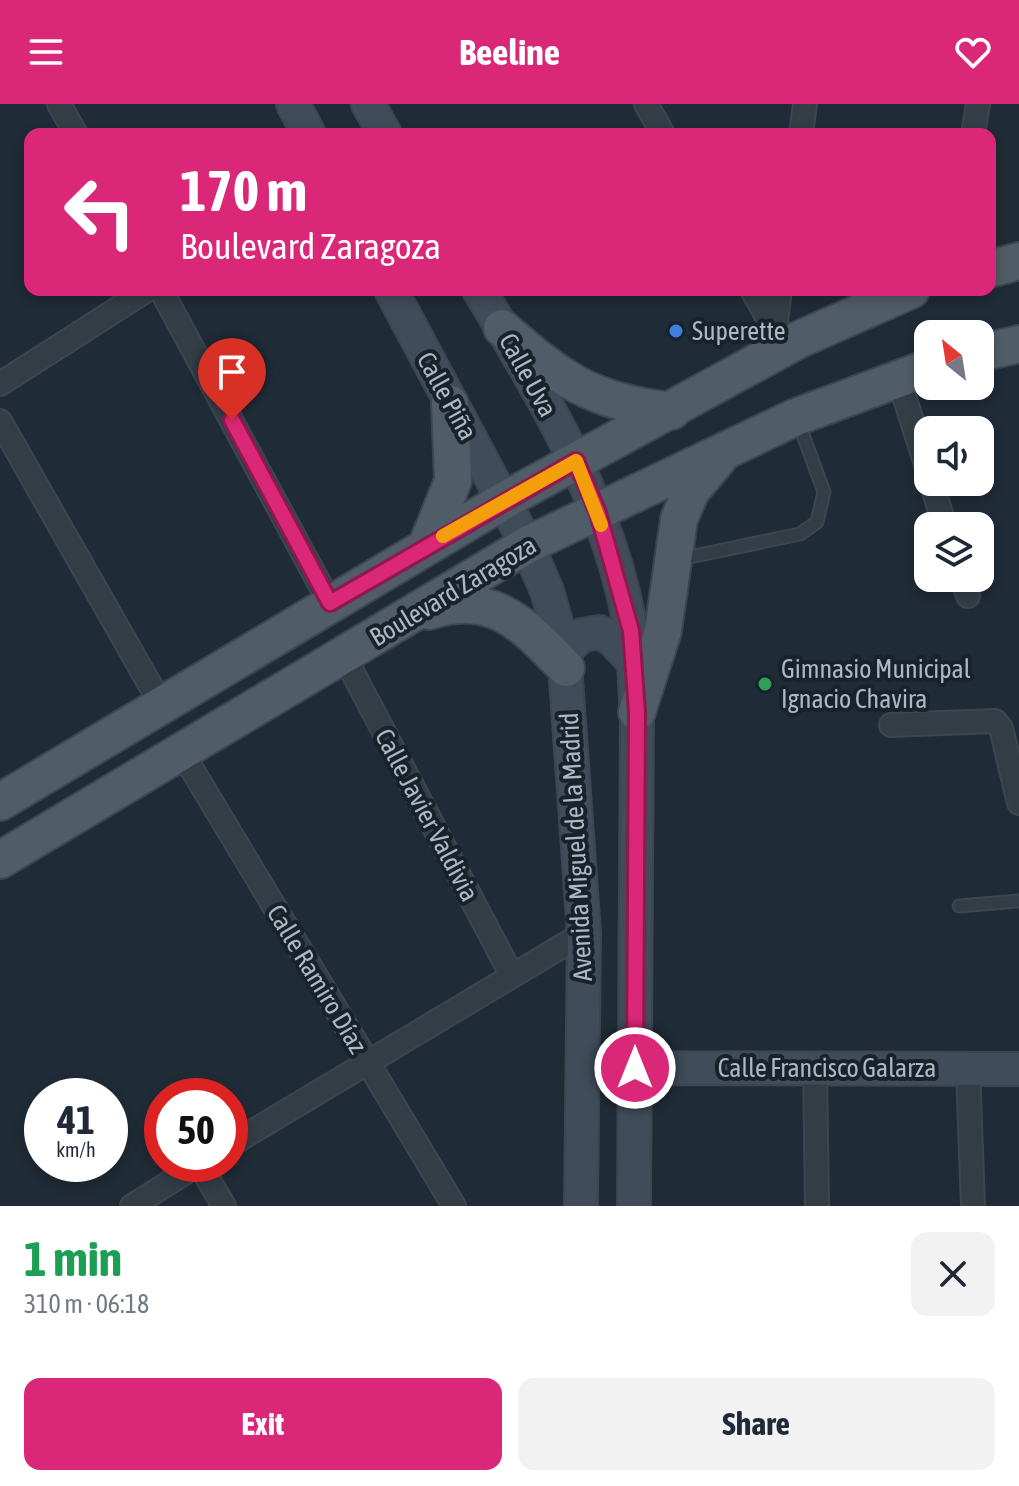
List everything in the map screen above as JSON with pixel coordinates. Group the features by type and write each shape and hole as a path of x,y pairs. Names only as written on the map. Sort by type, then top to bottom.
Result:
{"main road":[{"path":"293,104 306,128"},
{"path":"368,104 382,128"},
{"path":"996,267 1019,261"},
{"name":"Calle Piña","path":"394,296 450,404 505,500"},
{"name":"Calle Uva","path":"483,296 576,461"},
{"name":"Boulevard Zaragoza","path":"0,802 427,545 672,411 780,339 896,296"},
{"path":"502,328 575,385 632,407 672,411"},
{"path":"994,350 1019,344"},
{"name":"Boulevard Zaragoza","path":"0,860 527,545 796,417 913,372"},
{"path":"427,545 453,481 450,404"},
{"path":"637,712 663,631 672,560 684,503 727,449"},
{"name":"Avenida Miguel de la Madrid","path":"576,461 598,513 628,611 637,712 634,1206"},
{"name":"Avenida Miguel de la Madrid","path":"505,500 547,591 565,660 584,933 581,1206"},
{"path":"412,616 458,603 489,608 525,626 565,660 582,635 600,632 613,640 633,662"},
{"name":"Calle Francisco Galarza","path":"635,1068 1019,1069"}],"street":[{"path":"59,104 73,128"},
{"path":"646,104 660,128"},
{"path":"802,128 805,104"},
{"path":"974,128 978,104"},
{"path":"0,384 138,296"},
{"path":"164,296 330,603"},
{"path":"755,296 780,339"},
{"path":"780,296 780,339"},
{"path":"913,372 920,416"},
{"path":"0,421 161,704"},
{"name":"Calle Javier Valdivia","path":"344,656 511,974"},
{"path":"891,725 995,721 1001,728 1019,803"},
{"name":"Calle Ramiro Díaz","path":"181,751 454,1206"},
{"path":"248,1134 584,933"},
{"path":"815,1067 817,1206"},
{"path":"968,1069 973,1206"},
{"path":"132,1206 170,1182"},
{"path":"210,1182 224,1206"}],"lane":[{"path":"672,560 800,534 817,522 824,492 796,417"},
{"path":"959,906 1019,901"}],"slow traffic":[{"path":"443,536 576,461 601,525"}],"place":[{"name":"Superette","path":"676,331"},
{"name":"Gimnasio Municipal Ignacio Chavira","path":"765,684"}],"route":[{"path":"232,420 330,603 576,461 598,513 622,589 631,631 637,712 635,1068"}]}
